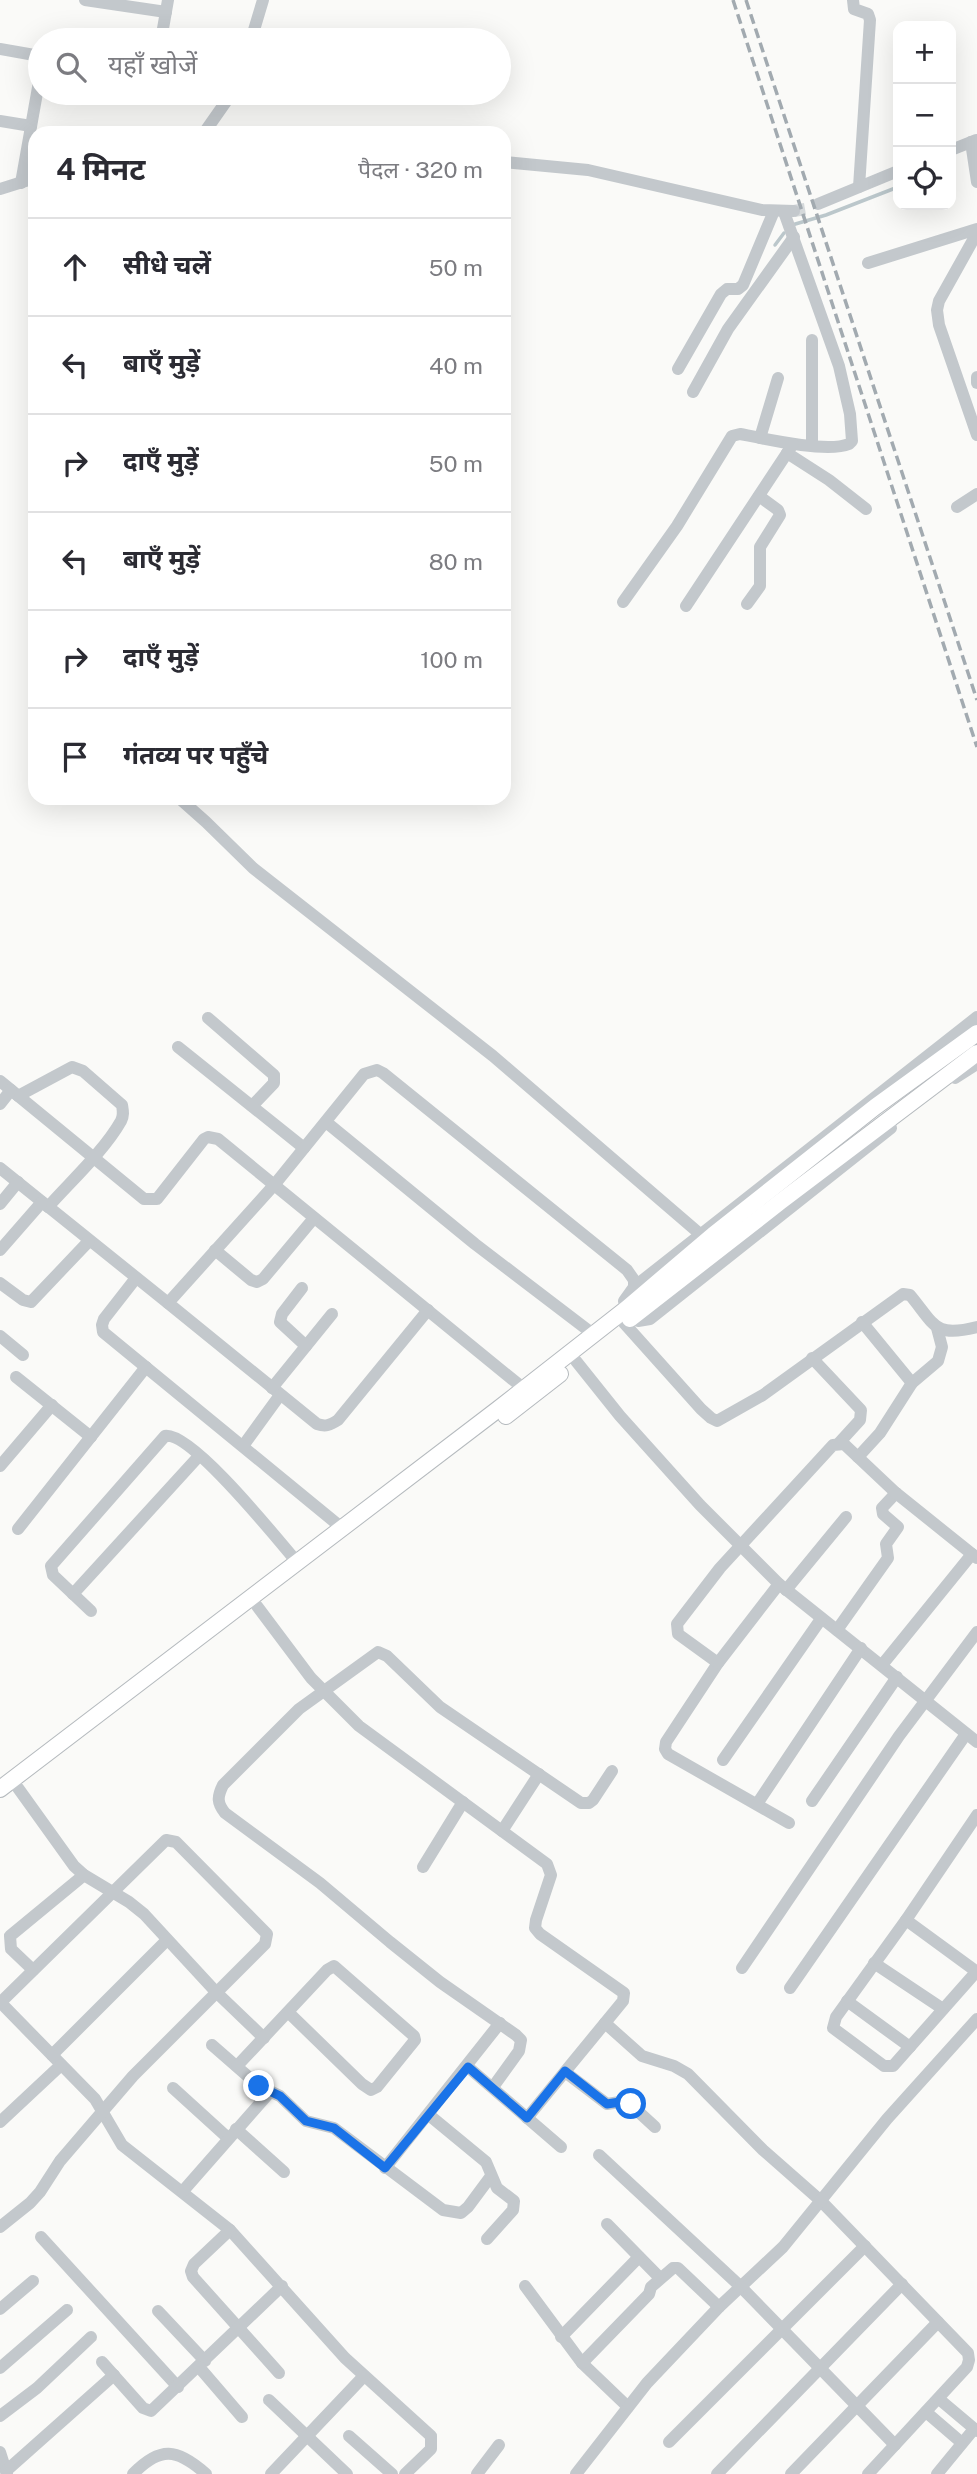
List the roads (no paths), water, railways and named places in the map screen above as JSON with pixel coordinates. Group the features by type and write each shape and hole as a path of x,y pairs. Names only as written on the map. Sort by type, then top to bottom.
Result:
{"main road":[{"path":"0,1802 576,1361 713,1235 875,1107 977,1033"},
{"path":"0,1789 593,1334 977,1053"}],"street":[{"path":"85,0 167,6 164,28"},
{"path":"255,28 263,0"},
{"path":"853,0 854,9 868,14 870,20 859,187"},
{"path":"0,49 28,54"},
{"path":"0,121 31,126 35,105"},
{"path":"209,126 224,105"},
{"path":"956,148 974,141 977,182"},
{"path":"21,183 28,143"},
{"path":"511,163 588,170 798,209 893,173"},
{"path":"0,189 28,180"},
{"path":"686,606 790,448 812,445 840,447 849,444 852,436 839,366 794,237 798,209"},
{"path":"678,369 721,294 727,289 738,289 743,285 798,209"},
{"path":"868,263 977,231"},
{"path":"977,231 939,300 937,310 939,325 977,435"},
{"path":"693,392 728,328 794,237"},
{"path":"812,340 812,445"},
{"path":"977,377 977,383"},
{"path":"760,438 778,378"},
{"path":"624,602 677,526 735,434 760,438 790,448 866,509"},
{"path":"957,507 977,494"},
{"path":"747,604 760,586 760,547 780,512 759,496"},
{"path":"186,805 253,868 493,1056 700,1234"},
{"path":"631,1308 700,1234 977,1017"},
{"path":"208,1018 274,1075 274,1083 252,1107"},
{"path":"178,1047 304,1148"},
{"path":"168,1303 275,1184 364,1074 377,1070 597,1244 632,1275 634,1280 631,1308 638,1321 650,1319 896,1123 977,1064"},
{"path":"0,1104 15,1093 72,1068 83,1071 117,1098 124,1113 93,1157 0,1250"},
{"path":"0,1082 144,1199 150,1201 157,1199 204,1139 213,1137 275,1184 523,1388"},
{"path":"326,1122 475,1244 593,1334"},
{"path":"0,1168 317,1424 331,1425 338,1420 428,1310"},
{"path":"0,1204 18,1182"},
{"path":"215,1250 257,1282 263,1279 314,1218"},
{"path":"0,1283 23,1300 31,1302 89,1241"},
{"path":"136,1278 104,1319 102,1325 107,1337 342,1528"},
{"path":"303,1288 282,1314 280,1322 306,1346"},
{"path":"631,1308 701,1409 717,1421 763,1395 862,1322 906,1294 937,1328 948,1332 977,1327"},
{"path":"243,1446 306,1346 332,1314"},
{"path":"862,1322 912,1383"},
{"path":"858,1457 880,1433 912,1383 941,1355 937,1328"},
{"path":"0,1336 23,1355"},
{"path":"718,1663 678,1634 676,1629 700,1592 740,1546 822,1456 839,1443 860,1420 860,1410 812,1358"},
{"path":"576,1361 620,1416 740,1546 782,1587 972,1738 790,1988"},
{"path":"18,1529 146,1367"},
{"path":"16,1377 91,1437"},
{"path":"2,1459 52,1405"},
{"path":"91,1611 53,1575 53,1561 160,1439 170,1435 176,1437 224,1478 297,1562"},
{"path":"839,1443 844,1444 896,1493 974,1556 883,1665"},
{"path":"73,1594 199,1456"},
{"path":"837,1630 888,1558 886,1544 898,1527 883,1514 882,1508 896,1493"},
{"path":"789,1823 668,1754 665,1749 666,1742 718,1663 846,1517"},
{"path":"257,1606 322,1690 359,1726 551,1869 550,1881 535,1928 624,1993 624,2001 527,2118"},
{"path":"723,1760 821,1619"},
{"path":"742,1968 899,1736 977,1632"},
{"path":"757,1804 861,1648"},
{"path":"493,2087 521,2045 516,2035 390,1942 320,1883 225,1813 219,1805 219,1795 223,1785 299,1709 372,1654 383,1653 440,1707 585,1804 593,1800 612,1771"},
{"path":"811,1801 897,1677"},
{"path":"502,1831 539,1774"},
{"path":"18,1788 74,1866 144,1914 216,1992 264,2038"},
{"path":"423,1867 463,1802"},
{"path":"906,1920 977,1972 893,2066 888,2067 836,2032 833,2028 834,2022 977,1815"},
{"path":"0,2227 40,2192 60,2161 103,2112 133,2076 265,1944 267,1934 176,1842 166,1840 0,2003 95,2099 103,2112 122,2145 230,2230 326,2338 431,2437 431,2449 405,2474"},
{"path":"33,1970 11,1949 10,1936 84,1875"},
{"path":"0,2122 167,1940"},
{"path":"874,1963 943,2009"},
{"path":"237,2066 327,1970 334,1966 414,2036 415,2040 377,2087 371,2090 288,2012"},
{"path":"847,2001 909,2046"},
{"path":"576,2474 681,2345 783,2247 887,2119 977,2020"},
{"path":"385,2168 468,2067 500,2023"},
{"path":"605,2023 642,2056 674,2066 688,2074 763,2150 821,2201 965,2347 969,2360 967,2367 868,2474"},
{"path":"212,2045 259,2086 280,2096 306,2121 334,2128 443,2210 461,2213 491,2176"},
{"path":"468,2067 561,2147"},
{"path":"565,2071 607,2104 626,2101 631,2104 655,2127"},
{"path":"173,2088 284,2172"},
{"path":"183,2191 270,2092"},
{"path":"429,2115 486,2162 497,2188 512,2198 515,2206 487,2239"},
{"path":"599,2155 784,2329 895,2445"},
{"path":"607,2224 660,2278"},
{"path":"230,2230 191,2270 197,2284 279,2373"},
{"path":"41,2237 178,2387"},
{"path":"669,2442 866,2246"},
{"path":"561,2337 639,2256"},
{"path":"582,2363 649,2294 650,2288 673,2268 678,2268 719,2307"},
{"path":"0,2309 33,2281"},
{"path":"717,2474 902,2284"},
{"path":"102,2362 143,2408 151,2412 282,2286"},
{"path":"525,2286 582,2363 628,2407"},
{"path":"0,2368 67,2309"},
{"path":"158,2311 242,2417"},
{"path":"791,2474 938,2322"},
{"path":"0,2416 37,2388 91,2337"},
{"path":"0,2452 6,2473 114,2375"},
{"path":"272,2474 364,2376"},
{"path":"937,2474 975,2430 939,2399"},
{"path":"269,2400 347,2474"},
{"path":"926,2412 962,2443"},
{"path":"349,2436 393,2474"},
{"path":"477,2474 499,2445"},
{"path":"133,2474 156,2455 170,2453 183,2458 206,2474"}],"waterway":[{"path":"792,225 893,189"},
{"path":"775,245 784,233"}],"tunnel":[{"path":"794,211 805,209"}],"railway":[{"path":"733,0 977,747"},
{"path":"746,0 977,700"}]}
